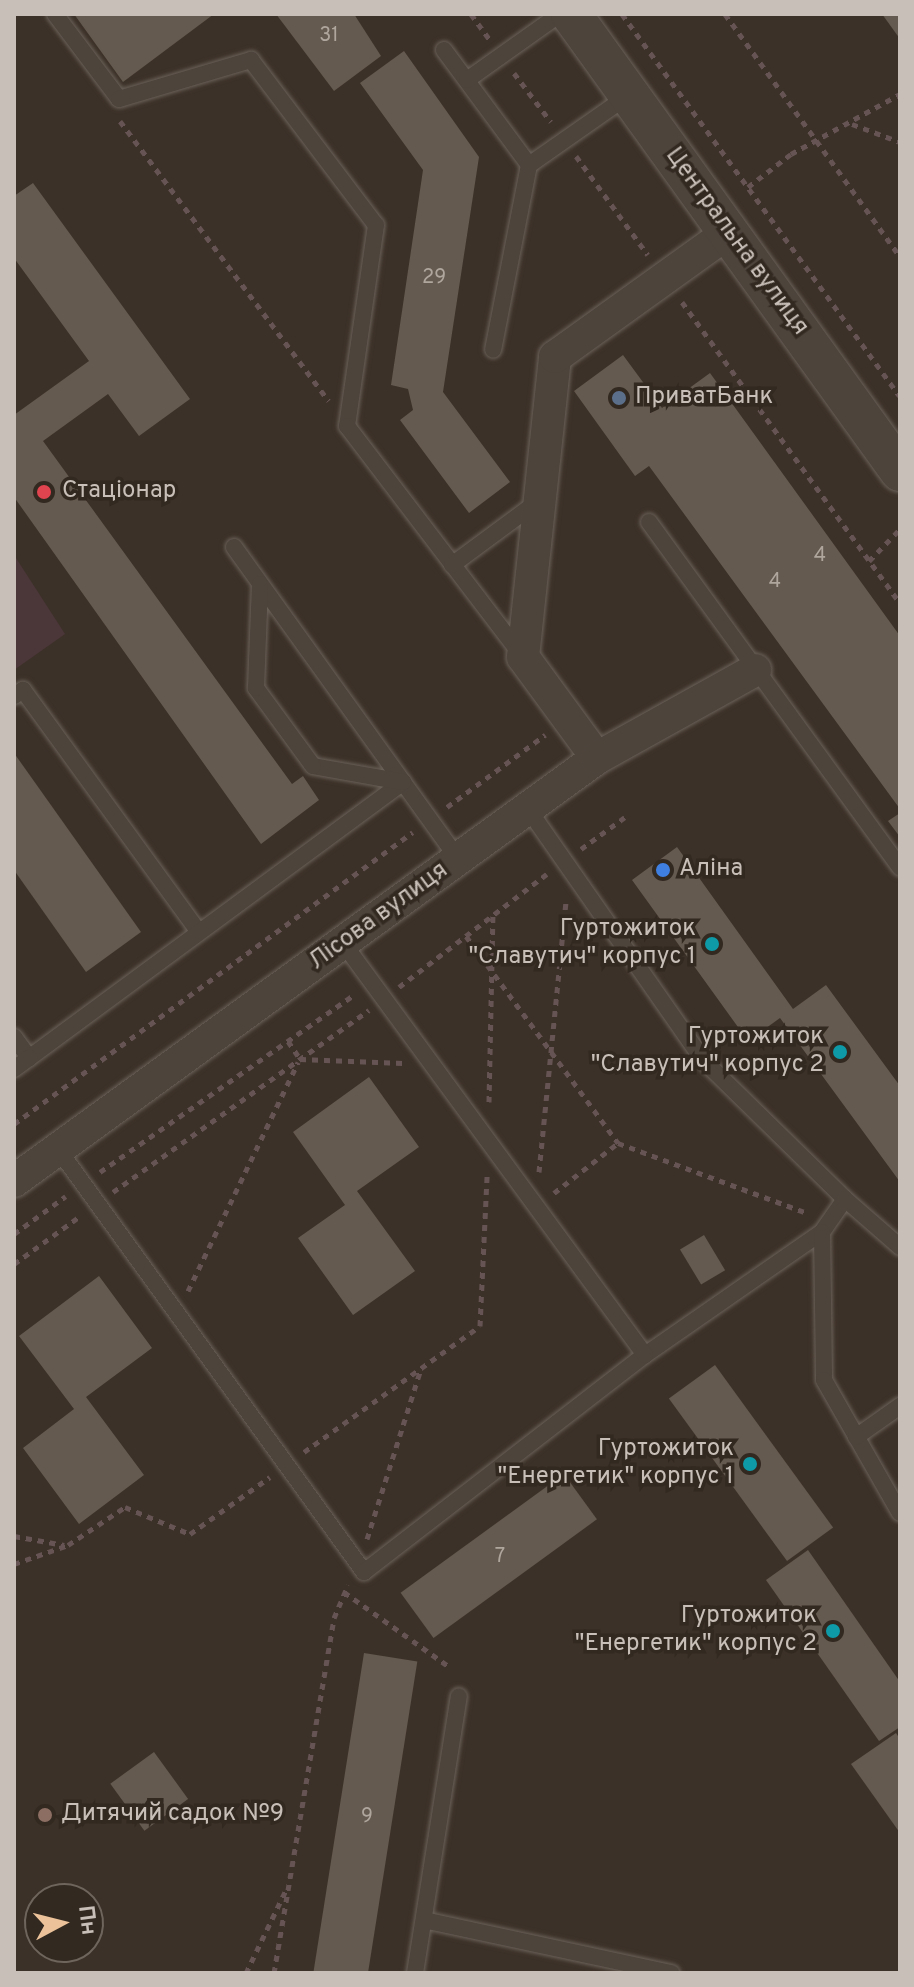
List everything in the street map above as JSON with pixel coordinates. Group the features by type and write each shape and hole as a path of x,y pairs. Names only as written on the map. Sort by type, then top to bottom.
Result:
{"street":[{"name":"Центральна вулиця","path":"571,14 900,471"},
{"path":"597,758 523,657 537,502 555,357 729,232"},
{"name":"Лісова вулиця","path":"14,1181 597,758 755,670"}],"lane":[{"path":"55,14 119,99 251,60 376,225 347,426 523,657"},
{"path":"467,80 560,14"},
{"path":"444,50 529,165"},
{"path":"493,350 529,165 629,95"},
{"path":"452,565 537,502"},
{"path":"649,522 900,867"},
{"path":"234,547 458,859"},
{"path":"260,584 256,688 313,766 403,782"},
{"path":"14,696 23,690 199,932"},
{"path":"14,1069 403,782"},
{"path":"528,809 704,1061 845,1199 900,1247"},
{"path":"343,943 645,1355"},
{"path":"14,1037 29,1058"},
{"path":"58,1149 364,1572 645,1355 825,1226 845,1199"},
{"path":"825,1226 824,1380 900,1513"},
{"path":"856,1437 900,1406"},
{"path":"415,1973 459,1696"},
{"path":"424,1920 671,1973"}],"path":[{"path":"471,14 900,603"},
{"path":"622,14 900,396"},
{"path":"725,14 900,257"},
{"path":"748,187 817,141 900,94"},
{"path":"114,114 347,426"},
{"path":"851,124 900,142"},
{"path":"869,561 900,529"},
{"path":"14,1124 568,718"},
{"path":"14,1264 384,999 567,864 625,817"},
{"path":"536,1207 567,864"},
{"path":"15,1562 68,1545 125,1507 190,1534 480,1326 493,916"},
{"path":"466,936 618,1143 825,1226"},
{"path":"14,1234 371,983"},
{"path":"288,1041 300,1059"},
{"path":"300,1059 432,1065"},
{"path":"177,1313 300,1059"},
{"path":"536,1207 618,1143"},
{"path":"274,1973 334,1618 359,1563 421,1368"},
{"path":"14,1536 68,1545"},
{"path":"344,1592 448,1666"},
{"path":"246,1973 290,1882"}],"shaded area":[{"path":"14,555 65,634 14,670"}],"building":[{"path":"74,14 214,14 123,82"},
{"path":"276,14 354,14 381,56 334,91"},
{"path":"882,14 900,14 900,39"},
{"path":"404,51 479,157 443,392 510,482 469,513 400,420 413,410 408,389 391,385 423,170 360,83"},
{"path":"33,183 190,399 139,436 108,394 43,441 292,784 303,776 319,800 261,844 14,497 14,415 89,361 14,258 14,196"},
{"path":"623,355 662,408 710,373 900,636 900,809 649,466 635,476 574,391"},
{"path":"14,753 141,932 86,972 14,870"},
{"path":"900,813 900,837 888,821"},
{"path":"677,847 793,1009 826,985 900,1086 900,1182 780,1018 748,1041 632,880"},
{"path":"369,1077 419,1147 357,1191 415,1271 353,1315 298,1238 345,1205 293,1132"},
{"path":"704,1235 725,1270 701,1285 680,1249"},
{"path":"99,1276 152,1348 86,1397 144,1475 79,1524 23,1448 74,1409 19,1336"},
{"name":"Гуртожиток \"Енергетик\" корпус 1","path":"715,1365 833,1528 787,1561 669,1399"},
{"path":"564,1474 597,1519 433,1638 401,1593"},
{"name":"Гуртожиток \"Енергетик\" корпус 2","path":"808,1550 900,1682 900,1727 879,1741 766,1580"},
{"path":"364,1653 417,1661 368,1973 313,1972"},
{"path":"896,1733 900,1739 900,1833 851,1764"},
{"path":"154,1752 188,1799 144,1831 110,1784"}],"place":[{"name":"ПриватБанк","path":"619,398"},
{"name":"Стаціонар","path":"44,492"},
{"name":"Аліна","path":"663,870"},
{"name":"Гуртожиток \"Славутич\" корпус 1","path":"712,944"},
{"name":"Гуртожиток \"Славутич\" корпус 2","path":"840,1052"},
{"name":"Гуртожиток \"Енергетик\" корпус 1","path":"750,1464"},
{"name":"Гуртожиток \"Енергетик\" корпус 2","path":"833,1631"},
{"name":"Дитячий садок №9","path":"45,1815"}]}
